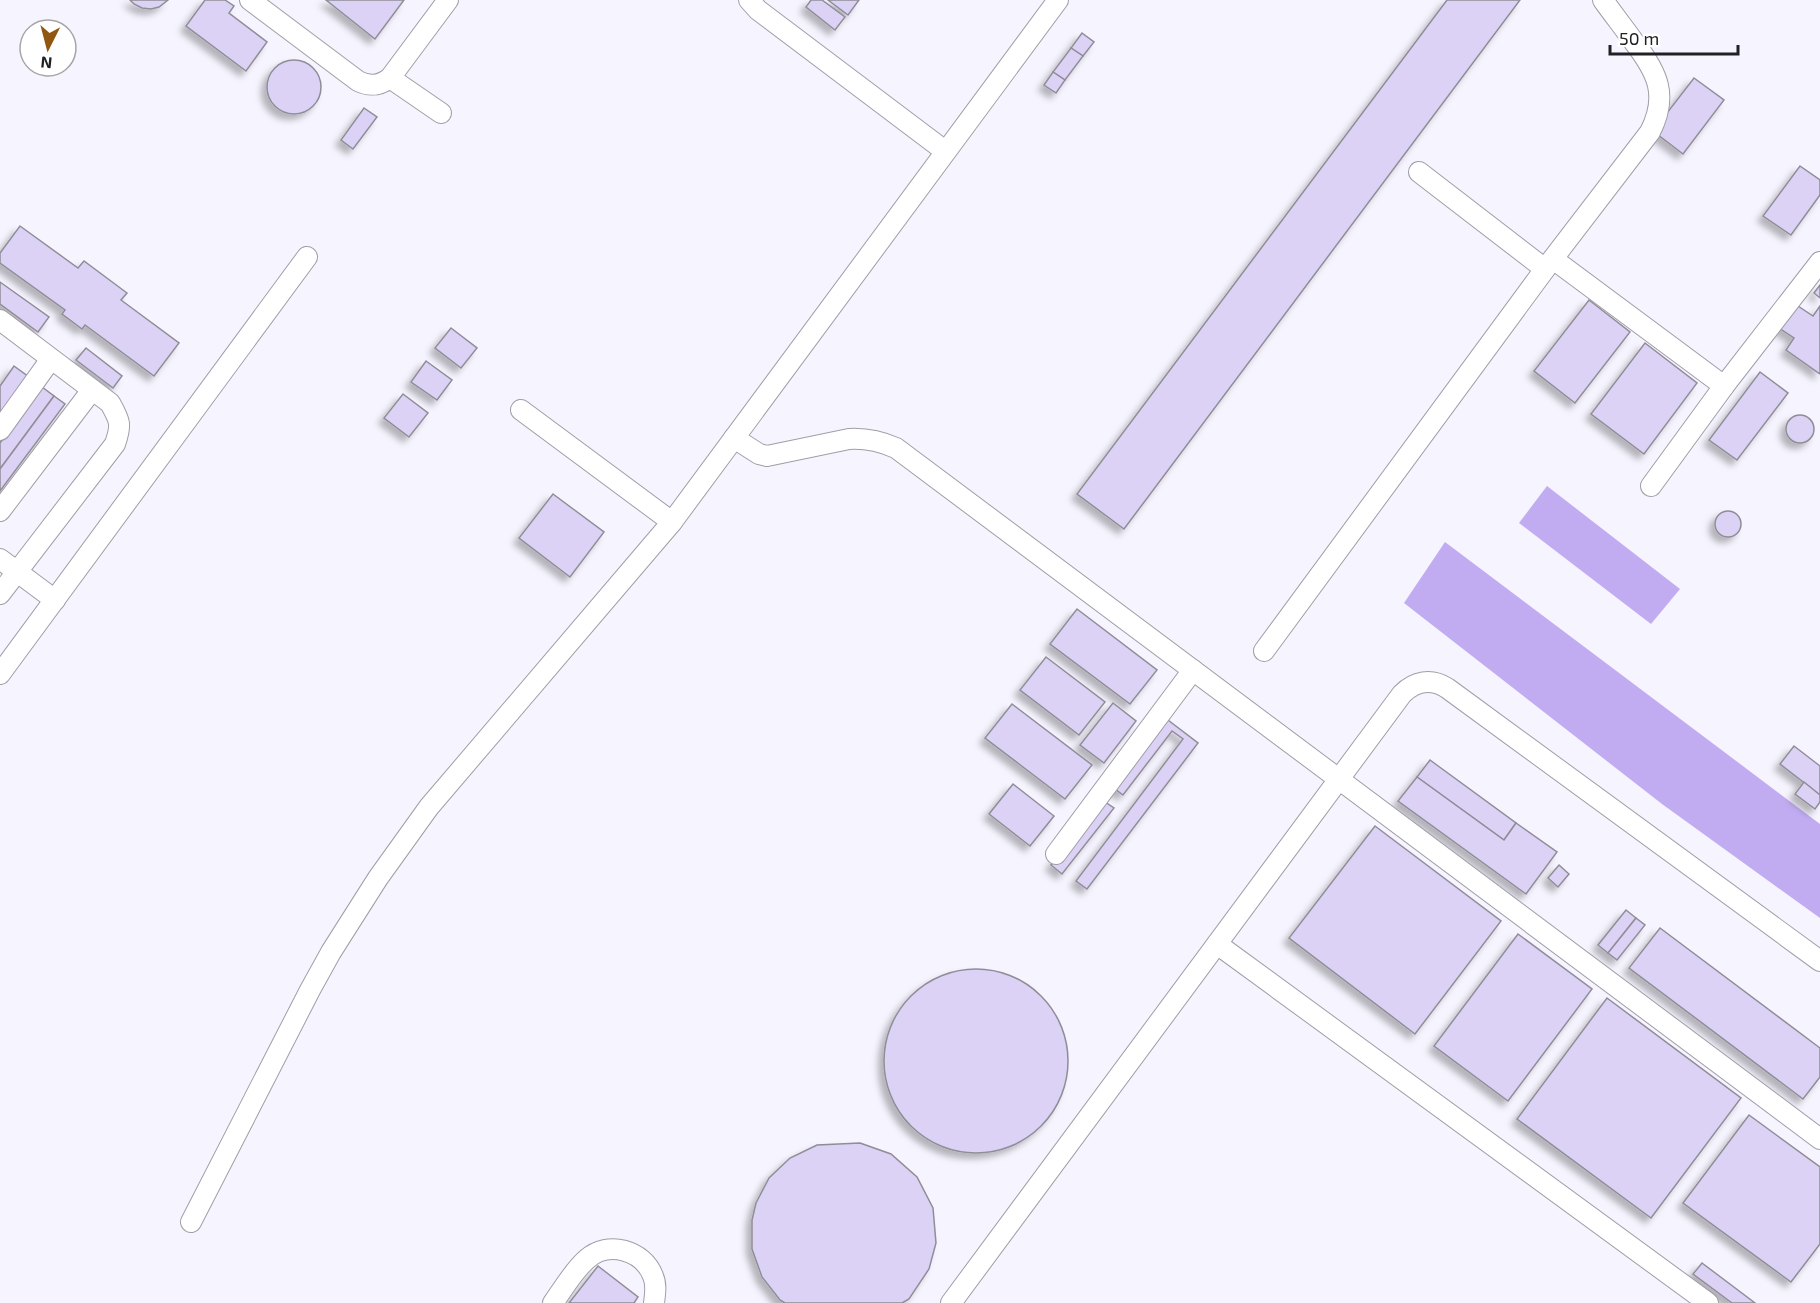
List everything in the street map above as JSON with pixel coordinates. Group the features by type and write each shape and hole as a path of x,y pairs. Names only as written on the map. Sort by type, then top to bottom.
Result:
{"street":[{"path":"250,0 358,81 378,85 390,78 448,0"},
{"path":"749,0 759,10 945,151"},
{"path":"191,1222 310,990 378,878 429,807 672,522 1058,0"},
{"path":"1264,651 1656,121 1659,89 1654,71 1603,0"},
{"path":"390,78 441,113"},
{"path":"1419,172 1724,386"},
{"path":"0,674 307,257"},
{"path":"1651,486 1724,386 1820,262"},
{"path":"0,320 110,403 117,416 120,429 115,444 0,594"},
{"path":"0,430 51,359"},
{"path":"0,511 92,390"},
{"path":"521,410 672,522"},
{"path":"734,438 766,456 855,439 873,440 896,448 1820,1139"},
{"path":"0,559 55,600"},
{"path":"1056,854 1193,670"},
{"path":"951,1303 1338,780 1408,688 1423,682 1440,684 1820,961"},
{"path":"1217,944 1708,1303"},
{"path":"553,1303 587,1258 612,1249 625,1250 637,1256 647,1265 655,1283 654,1303"}],"shaded area":[{"path":"1547,486 1680,589 1651,624 1519,523"},
{"path":"1445,542 1820,824 1820,918 1662,804 1404,603"}],"building":[{"path":"130,0 168,0 159,7 151,9 142,8"},
{"path":"205,0 225,0 234,6 229,13 267,42 246,71 186,26"},
{"path":"326,0 404,0 375,39"},
{"path":"811,0 822,0 845,17 835,30 806,7"},
{"path":"828,0 859,0 848,15"},
{"path":"1447,0 1520,0 1124,529 1077,494"},
{"path":"1082,33 1094,42 1083,56 1071,48"},
{"path":"1071,48 1083,56 1065,80 1053,72"},
{"path":"294,60 304,62 313,68 319,77 321,87 319,97 313,106 304,112 294,114 284,112 275,106 269,97 267,87 269,77 275,68 284,62"},
{"path":"1053,72 1065,80 1056,93 1044,85"},
{"path":"1694,78 1724,100 1683,154 1653,131"},
{"path":"364,108 377,117 353,149 341,140"},
{"path":"1800,166 1820,180 1820,195 1791,235 1763,216"},
{"path":"20,226 78,268 84,261 127,293 121,300 179,343 154,376 85,325 82,329 62,314 65,310 0,263 0,253"},
{"path":"0,282 49,317 38,332 0,304"},
{"path":"1820,285 1820,298 1814,293"},
{"path":"1589,300 1630,332 1575,403 1534,371"},
{"path":"1795,304 1813,316 1820,306 1820,374 1786,350 1794,338 1779,328"},
{"path":"451,328 477,348 461,368 435,348"},
{"path":"1645,343 1697,383 1644,454 1591,414"},
{"path":"86,348 122,376 113,388 76,360"},
{"path":"426,361 452,380 437,400 411,382"},
{"path":"14,366 29,377 0,417 0,386"},
{"path":"1760,372 1788,393 1737,460 1709,440"},
{"path":"42,387 54,396 0,469 0,443"},
{"path":"403,394 428,413 409,437 384,418"},
{"path":"54,396 65,404 0,491 0,469"},
{"path":"1800,415 1810,419 1814,429 1810,439 1800,443 1790,439 1786,429 1790,419"},
{"path":"553,494 604,532 570,577 519,538"},
{"path":"1728,511 1738,514 1741,524 1738,534 1728,537 1718,534 1715,524 1718,514"},
{"path":"1077,609 1157,670 1130,704 1050,644"},
{"path":"1046,657 1105,702 1079,735 1020,690"},
{"path":"1113,703 1136,721 1104,763 1080,745"},
{"path":"1012,704 1092,765 1065,799 985,738"},
{"path":"1164,717 1198,743 1087,889 1076,881 1183,739 1172,731 1123,795 1111,786"},
{"path":"1794,746 1820,766 1820,795 1780,764"},
{"path":"1430,760 1516,823 1504,840 1417,777"},
{"path":"1417,777 1504,840 1516,823 1557,852 1526,894 1398,801"},
{"path":"1804,782 1820,795 1820,802 1815,809 1795,794"},
{"path":"1013,784 1054,816 1030,846 989,814"},
{"path":"1102,800 1114,808 1062,874 1051,865"},
{"path":"1375,826 1501,921 1415,1034 1289,938"},
{"path":"1559,865 1569,874 1558,887 1548,878"},
{"path":"1626,910 1636,918 1608,953 1598,945"},
{"path":"1636,918 1645,925 1617,960 1608,953"},
{"path":"1660,928 1820,1048 1820,1077 1803,1099 1629,968"},
{"path":"1518,934 1592,989 1508,1101 1434,1046"},
{"path":"976,969 1011,976 1041,996 1061,1026 1068,1061 1061,1096 1041,1126 1011,1146 976,1153 941,1146 911,1126 891,1096 884,1061 891,1026 911,996 941,976"},
{"path":"1607,998 1741,1098 1651,1218 1517,1119"},
{"path":"1749,1115 1820,1167 1820,1244 1791,1282 1683,1203"},
{"path":"860,1143 891,1154 917,1177 933,1208 936,1243 929,1269 909,1299 902,1303 785,1303 762,1277 752,1249 752,1220 756,1203 769,1178 790,1158 817,1145"},
{"path":"1702,1263 1755,1303 1732,1303 1693,1274"},
{"path":"598,1266 638,1297 634,1303 569,1303"}]}
